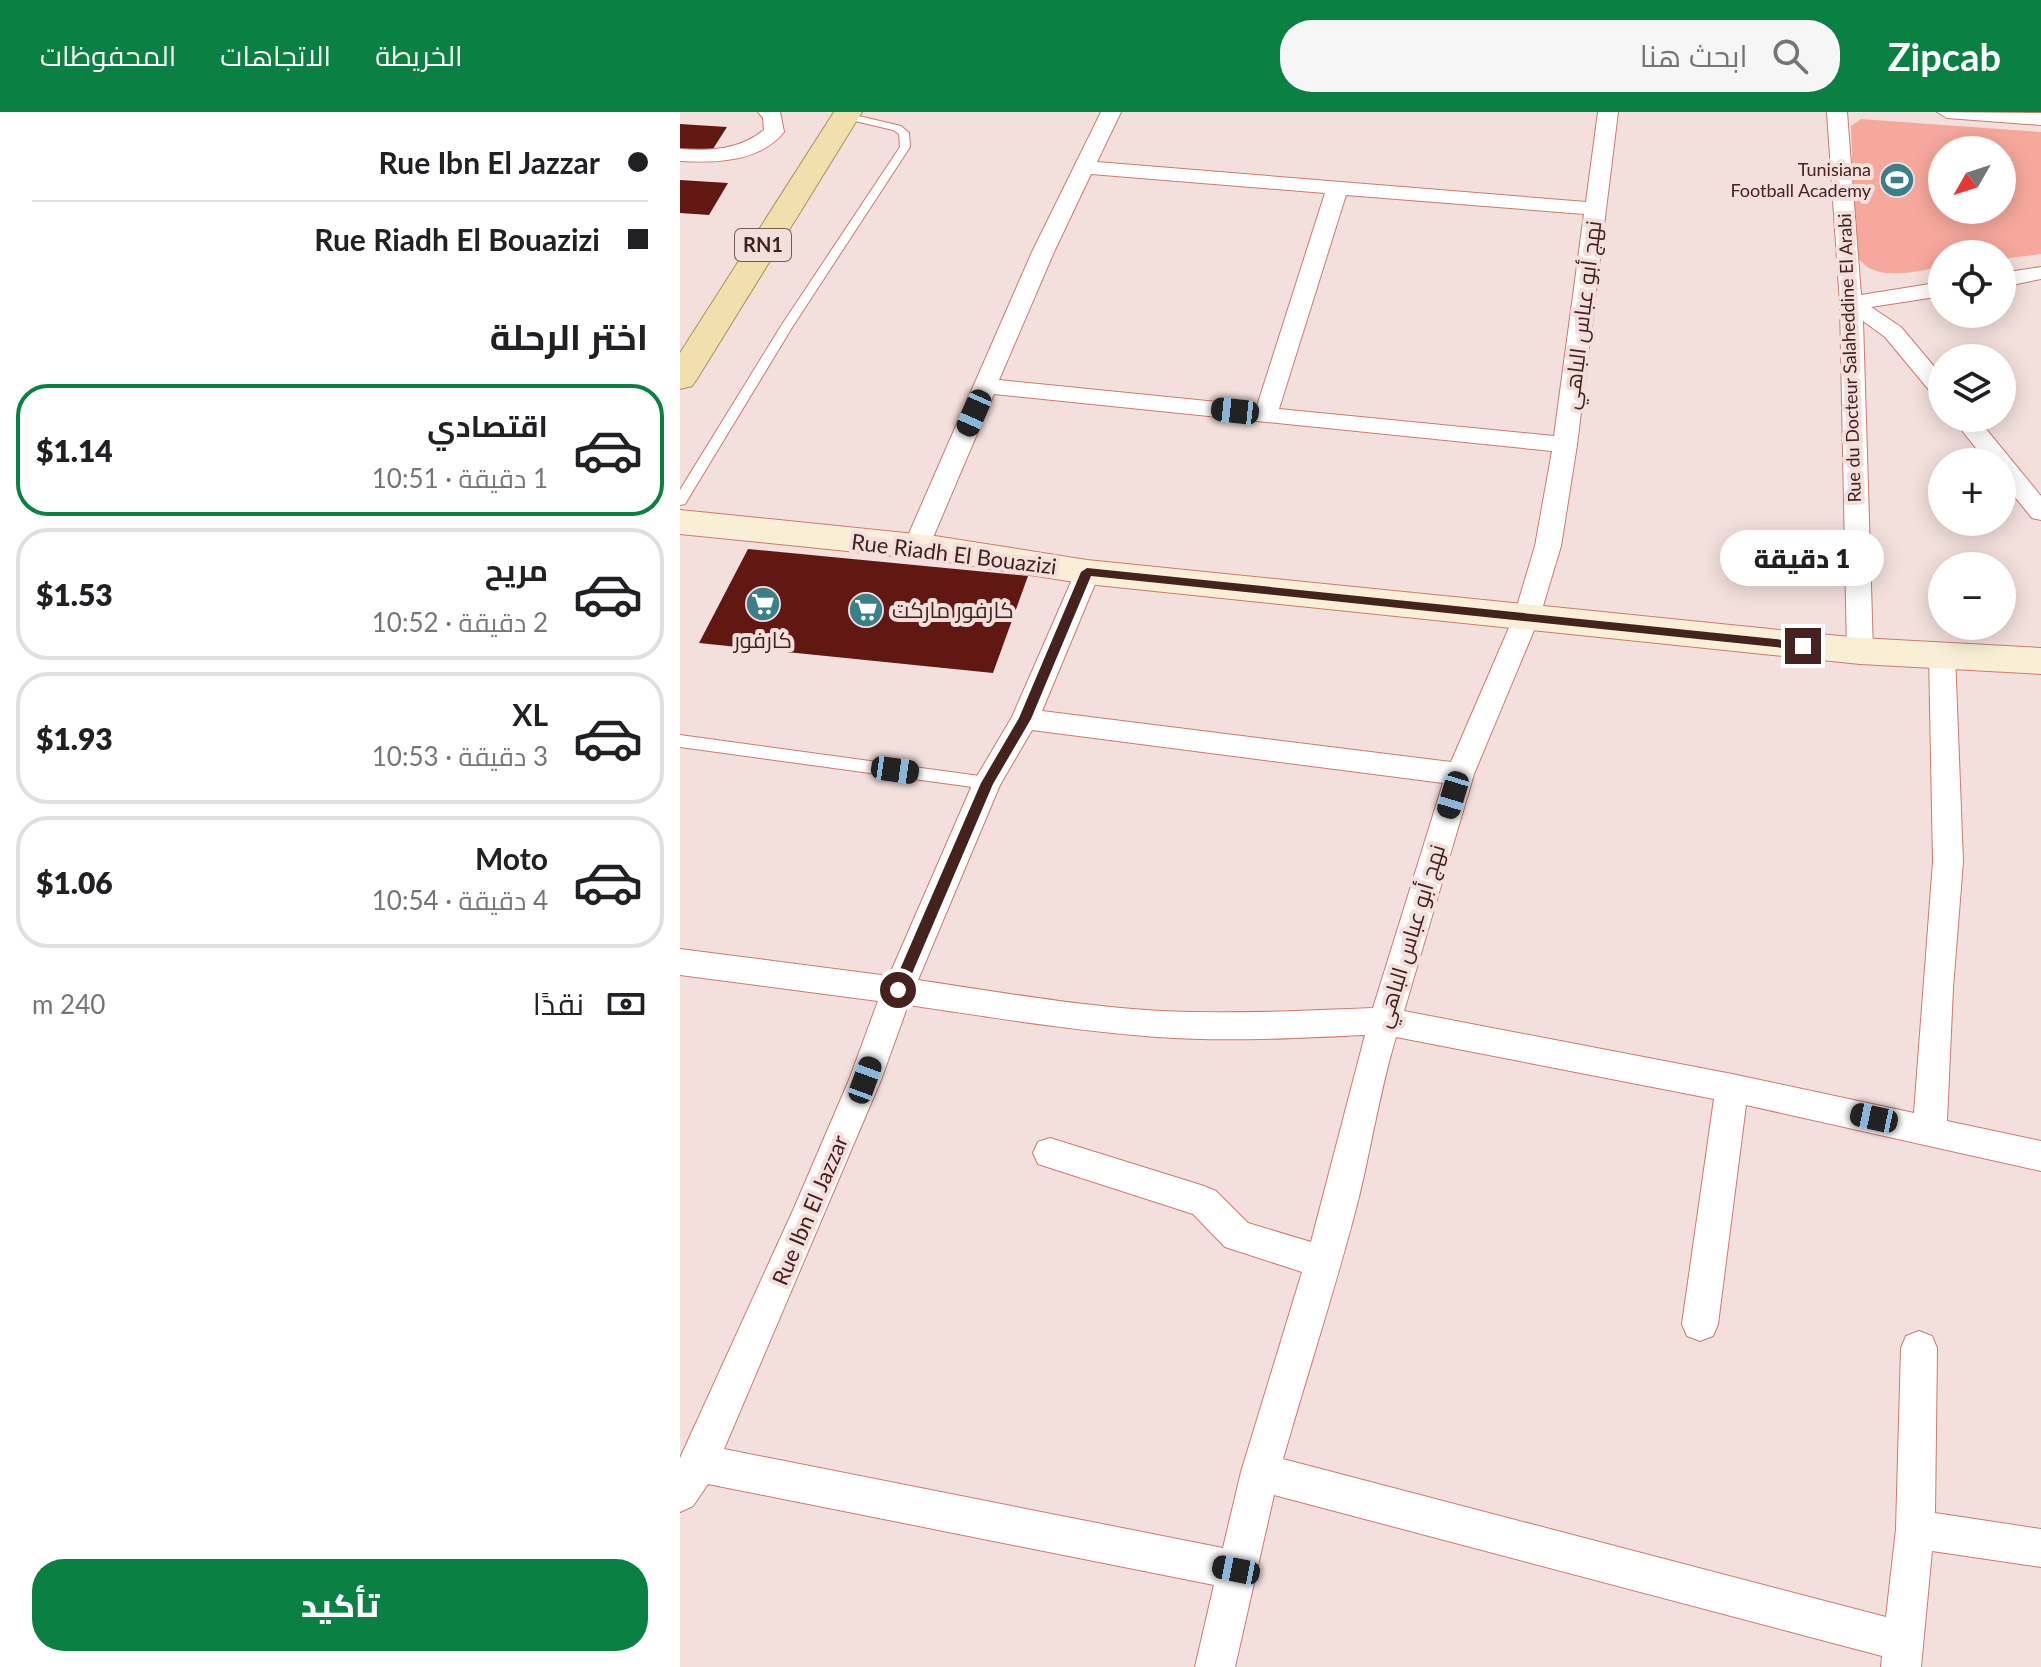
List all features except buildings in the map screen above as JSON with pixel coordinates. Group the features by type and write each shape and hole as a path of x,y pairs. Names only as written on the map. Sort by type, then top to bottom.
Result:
{"main road":[{"name":"RN1","path":"680,379 847,114"}],"street":[{"path":"680,155 718,156 761,145 774,132 773,116 768,112"},
{"path":"916,547 1083,167 1111,112"},
{"name":"نهج أبو عباس الباهي","path":"1217,1667 1260,1472 1324,1262 1342,1196 1366,1083 1384,1021 1460,774 1527,616 1548,546 1565,445 1608,112"},
{"name":"Rue du Docteur Salaheddine El Arabi","path":"1837,112 1851,303 1860,651"},
{"path":"1947,112 2041,119"},
{"path":"1083,167 1595,209"},
{"path":"1266,414 1338,186"},
{"path":"2016,277 2041,273"},
{"path":"1851,303 1928,291"},
{"path":"1851,303 1893,332 1928,374"},
{"path":"986,386 1565,445"},
{"path":"1976,432 1989,448"},
{"path":"2016,481 2041,512"},
{"name":"Rue Riadh El Bouazizi","path":"680,522 916,547 1087,572 1860,651 2041,661"},
{"name":"Rue Ibn El Jazzar","path":"690,1478 817,1194 898,990 987,783 1025,719 1087,572"},
{"path":"1930,1130 1937,988 1948,862 1942,654"},
{"path":"1025,719 1460,774"},
{"path":"680,962 1044,1012 1158,1024 1249,1026 1384,1021 1732,1088 2041,1156"},
{"path":"1700,1324 1732,1088"},
{"path":"1050,1153 1204,1202 1237,1236 1324,1262"},
{"path":"1260,1472 1902,1654 1915,1529 1919,1348"},
{"path":"690,1478 1236,1570"},
{"path":"1915,1529 2041,1548"}],"lane":[{"path":"680,501 787,326 905,147 904,133 897,128 847,114"},
{"path":"680,741 987,783"}],"shaded area":[{"name":"Tunisiana Football Academy","path":"1861,119 2041,132 2041,254 2016,257 2016,240 1928,240 1928,269 1894,273 1871,269 1855,252 1851,126"}],"place":[{"name":"Tunisiana Football Academy","path":"1897,180"},
{"name":"كارفور","path":"763,604"},
{"name":"كارفور ماركت","path":"866,610"}],"route":[{"path":"898,990 987,783 1025,719 1087,572 1803,646"}]}
